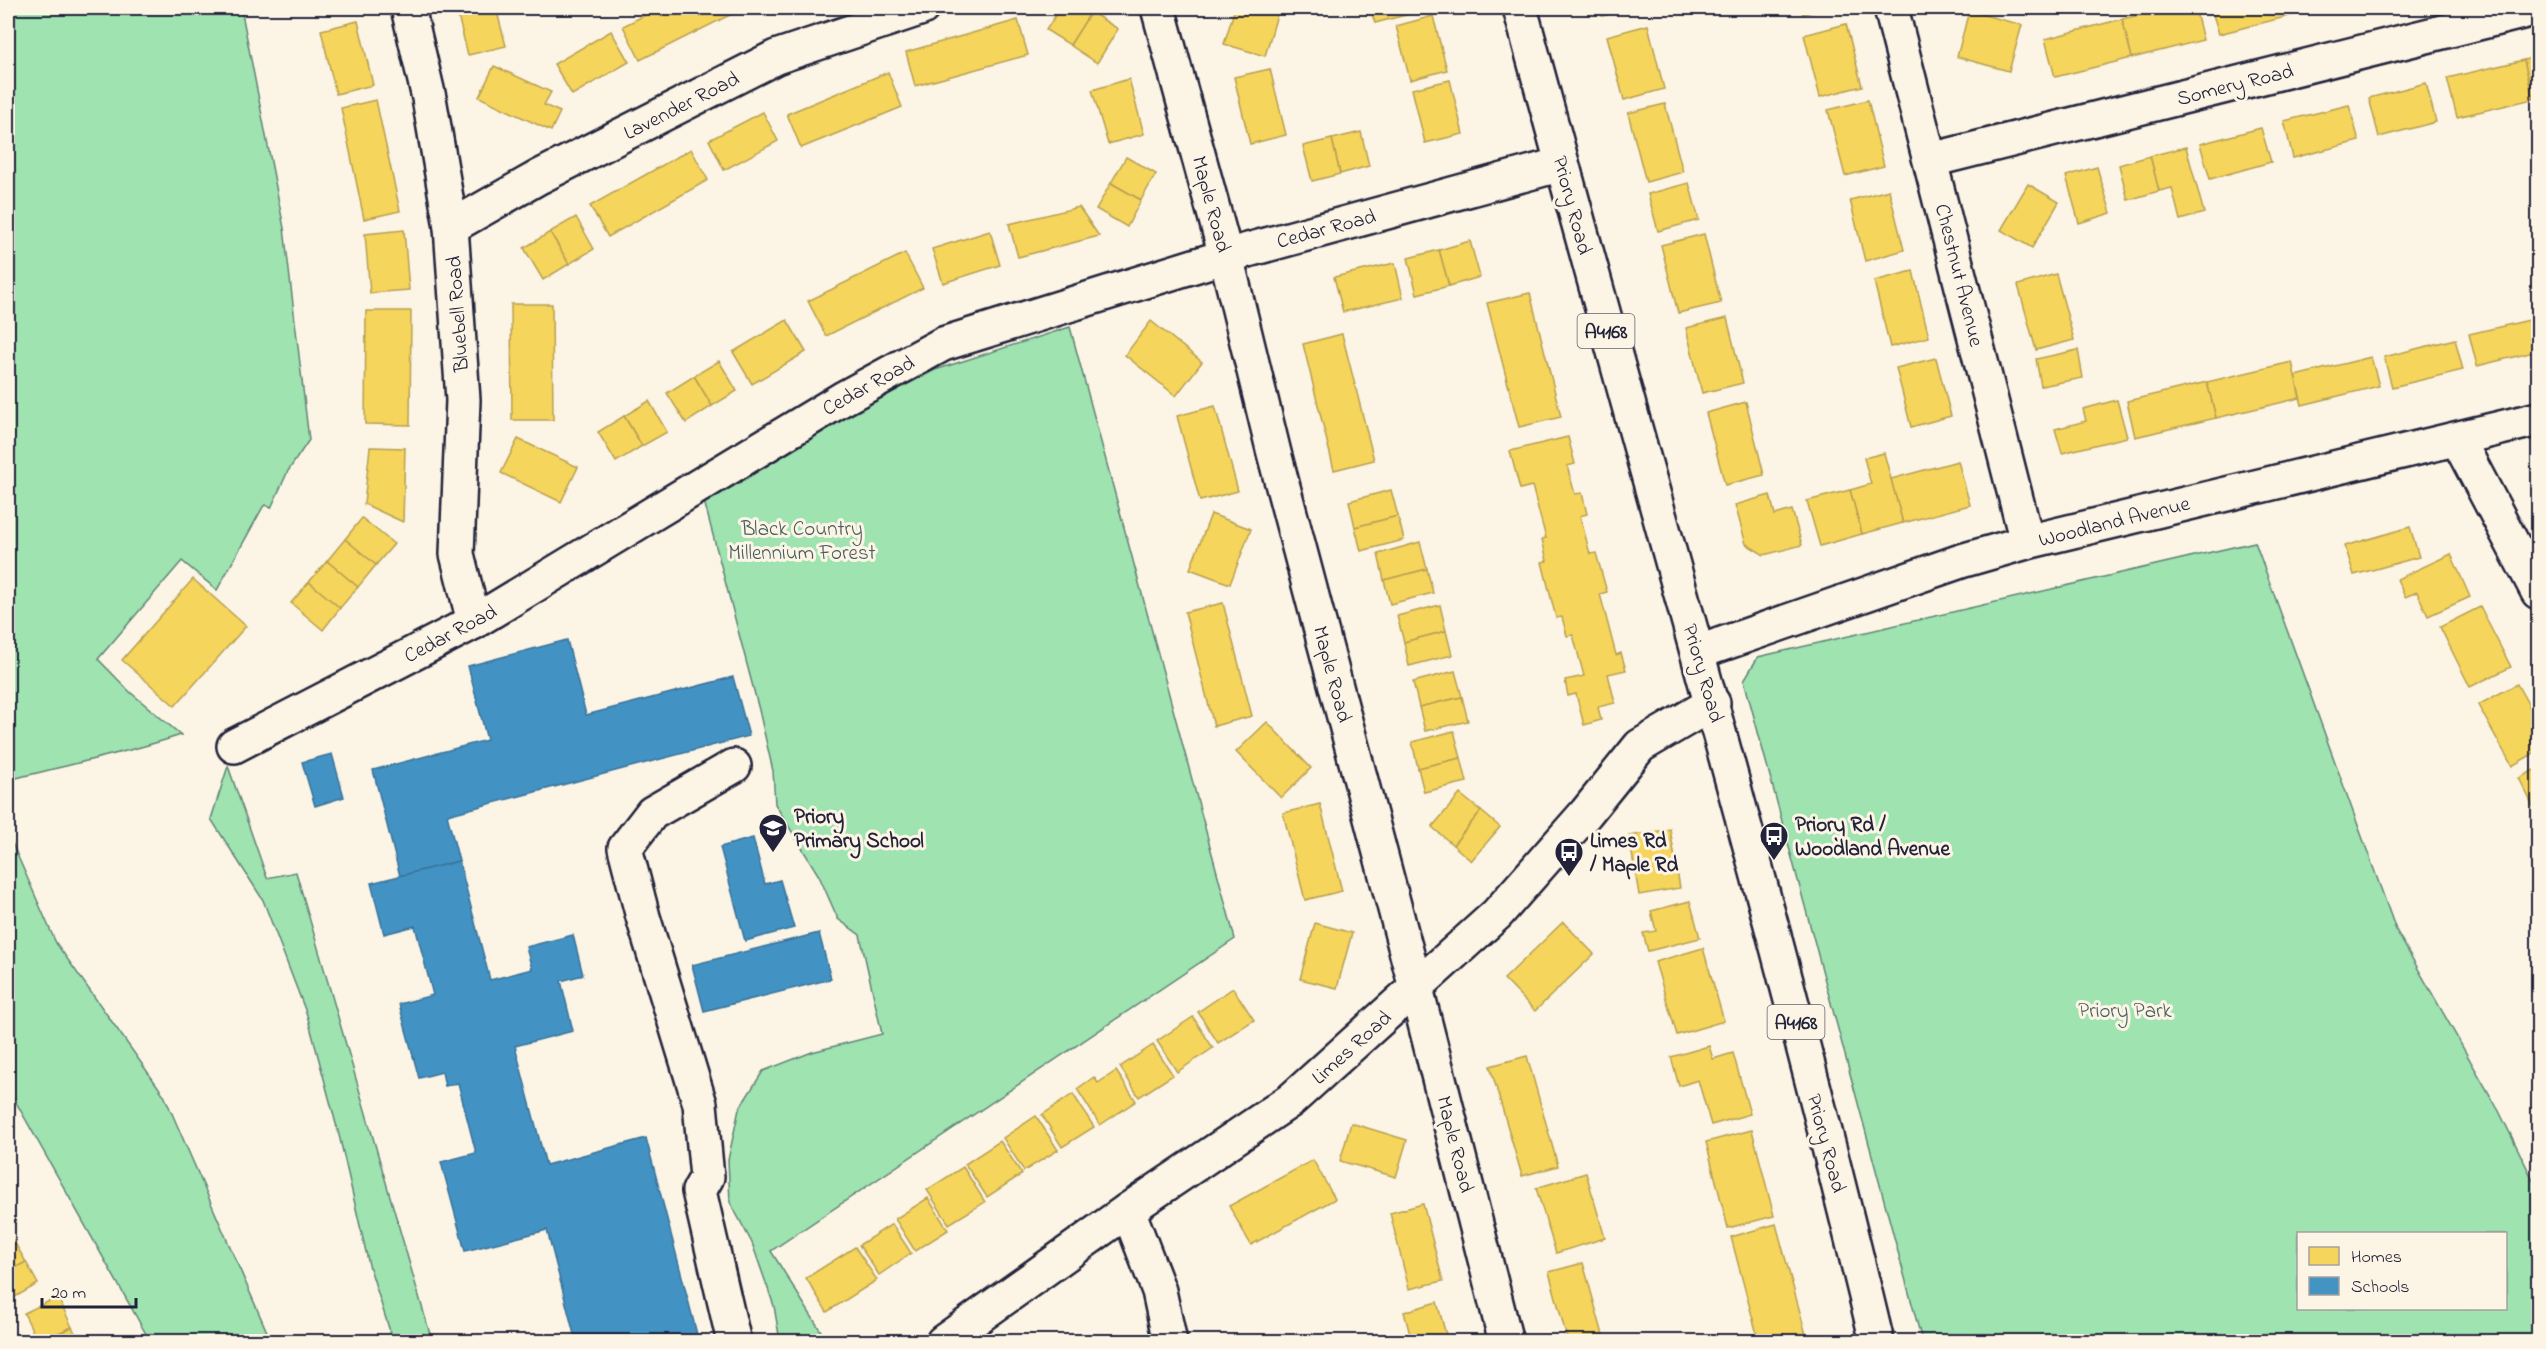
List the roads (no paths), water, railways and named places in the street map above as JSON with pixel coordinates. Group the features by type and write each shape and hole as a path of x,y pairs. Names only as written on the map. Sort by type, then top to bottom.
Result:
{"street":[{"name":"Bluebell Road","path":"408,8 429,98 451,227 463,400 457,554 474,622"},
{"name":"Lavender Road","path":"451,227 539,177 776,57 922,8"},
{"name":"Maple Road","path":"1158,8 1226,256 1274,453 1416,988 1506,1341"},
{"name":"Priory Road","path":"1520,8 1640,454 1713,703 1877,1341"},
{"name":"Chestnut Avenue","path":"1891,8 2027,542"},
{"name":"Somery Road","path":"1931,160 2538,8"},
{"name":"Cedar Road","path":"234,746 474,622 842,399 943,344 1226,256 1562,164"},
{"name":"Woodland Avenue","path":"1699,652 1961,561 2027,542 2538,419"},
{"path":"2458,440 2538,592"},
{"name":"Limes Road","path":"943,1341 1128,1210 1291,1100 1497,914 1640,746 1713,703"},
{"path":"734,766 652,813 625,848 643,917 700,1104 707,1177 699,1191 734,1341"},
{"path":"1128,1210 1160,1292 1170,1341"}],"place":[{"name":"Priory Primary School","path":"773,854"},
{"name":"Priory Rd / Woodland Avenue","path":"1774,862"},
{"name":"Limes Rd / Maple Rd","path":"1569,878"}],"park label":[{"name":"Black Country Millennium Forest","path":"802,540"},
{"name":"Priory Park","path":"2125,1010"}]}
